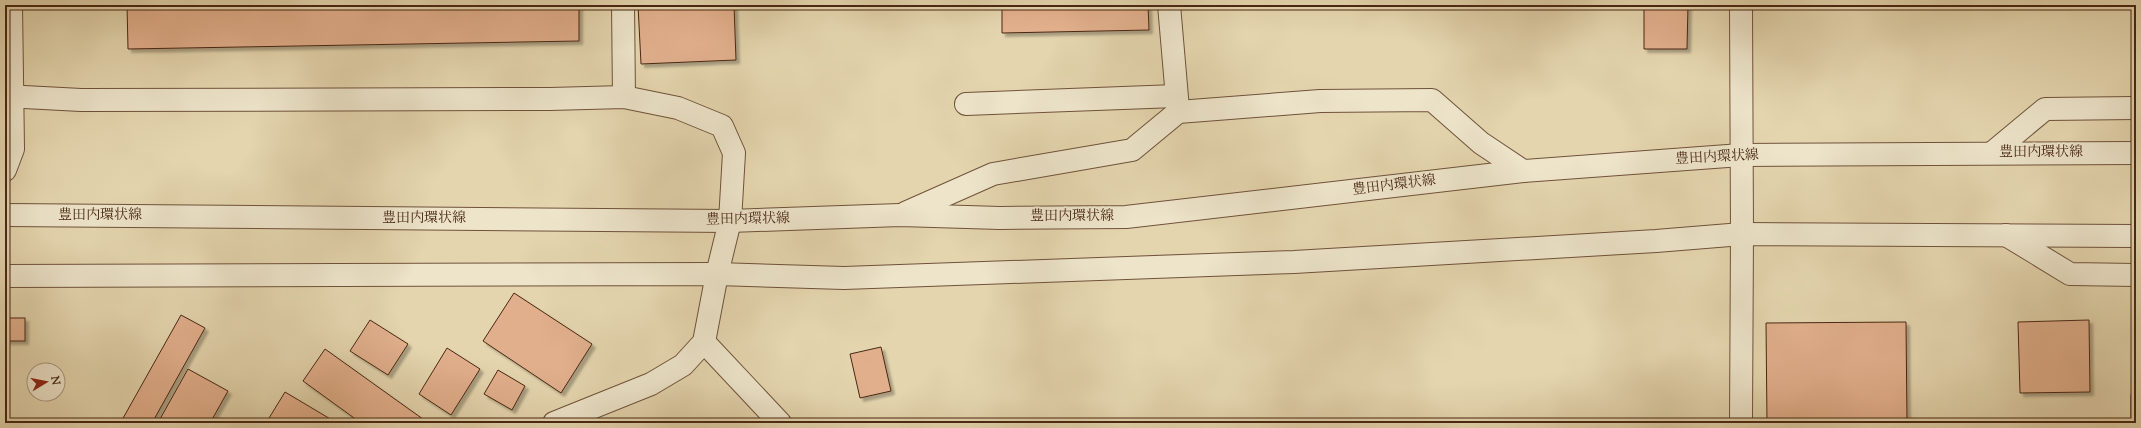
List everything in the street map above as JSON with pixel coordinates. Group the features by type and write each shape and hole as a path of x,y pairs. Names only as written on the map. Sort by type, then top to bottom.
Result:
{"street":[{"path":"5,170 13,148 9,96 11,5"},
{"path":"623,5 624,96"},
{"path":"900,215 993,174 1132,150 1177,104 1169,5"},
{"path":"1741,5 1741,423"},
{"path":"9,96 96,100 550,99 624,96 678,108 722,126 734,153 730,221 717,274 704,342 683,365 651,384 554,423"},
{"path":"966,104 1177,104 1432,100 1482,143 1523,171"},
{"path":"1992,153 2045,109 2136,108"},
{"name":"豊田内環状線","path":"5,215 730,221 900,215 1000,218 1126,217 1523,171 1741,155 2136,153"},
{"path":"5,276 717,274 844,278 1294,262 1656,242 1742,234 2136,236"},
{"path":"2005,235 2070,274 2136,275"},
{"path":"704,342 780,423"}],"building":[{"path":"127,5 579,5 579,41 128,49"},
{"path":"638,5 734,5 736,60 641,64"},
{"path":"1002,5 1148,5 1149,30 1002,33"},
{"path":"1644,5 1688,5 1687,49 1644,49"},
{"path":"514,293 592,344 561,393 483,341"},
{"path":"181,315 205,328 152,423 127,423 122,420"},
{"path":"5,318 25,318 25,341 5,341"},
{"path":"370,320 408,344 388,375 350,351"},
{"path":"2089,320 2090,392 2020,393 2018,322"},
{"path":"1906,322 1907,423 1767,423 1766,323"},
{"path":"881,347 891,391 860,398 850,354"},
{"path":"447,348 480,369 451,415 419,394"},
{"path":"325,349 427,422 361,423 303,381"},
{"path":"188,369 228,391 210,423 167,423 160,419"},
{"path":"498,370 525,386 512,410 484,394"},
{"path":"285,392 337,423 266,423"},
{"path":"2131,395 2136,395 2136,423 2131,423"},
{"path":"669,419 707,422 707,423 668,423"}]}
